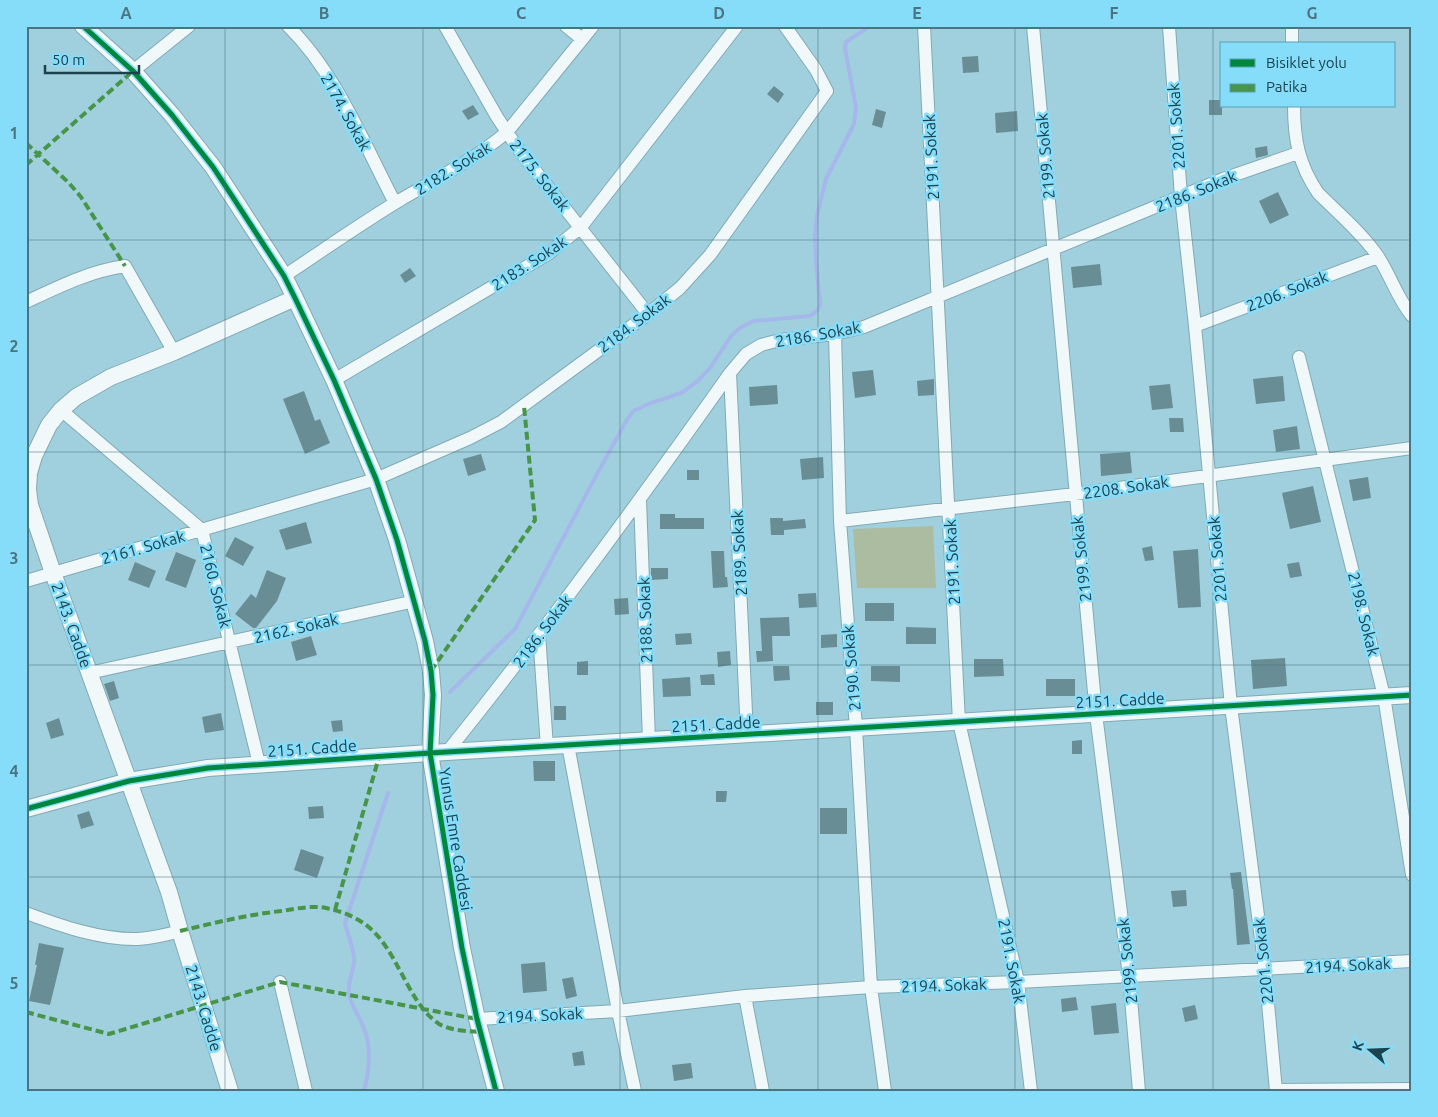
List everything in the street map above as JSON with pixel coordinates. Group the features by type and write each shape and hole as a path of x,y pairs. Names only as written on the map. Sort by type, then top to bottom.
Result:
{"street":[{"name":"Yunus Emre Caddesi","path":"83,26 133,71 172,114 213,167 284,276 334,380 376,479 397,540 426,641 431,671 432,720 430,753 455,915 477,1019 496,1091"},
{"path":"133,71 189,26"},
{"name":"2174. Sokak","path":"288,26 301,39 328,77 395,203"},
{"name":"2175. Sokak","path":"444,26 507,132 648,314"},
{"path":"566,26 582,39"},
{"name":"2182. Sokak","path":"284,276 395,203 484,149 507,132 593,26"},
{"name":"2183. Sokak","path":"334,380 548,254 581,227 737,26"},
{"name":"2184. Sokak","path":"376,479 470,438 501,422 648,314 680,288 710,255 827,91 816,70 785,26"},
{"name":"2191. Sokak","path":"924,26 959,722 1018,982 1031,1091"},
{"name":"2199. Sokak","path":"1032,26 1096,714 1129,976 1139,1091"},
{"name":"2201. Sokak","path":"1168,26 1180,197 1210,475 1231,706 1265,970 1276,1090"},
{"path":"1292,26 1292,42"},
{"path":"1294,108 1298,153 1304,170 1318,192 1368,242 1412,316"},
{"name":"2186. Sokak","path":"447,752 496,692 640,500 730,373 746,354 761,345 780,340 836,334 864,327 1237,173 1298,153"},
{"name":"2206. Sokak","path":"1195,326 1378,257"},
{"path":"26,302 86,276 125,266 174,352"},
{"name":"2143. Cadde","path":"230,1091 169,892 53,574 30,505 29,473 34,456 49,425 61,410 76,397 93,386 295,298"},
{"name":"2190. Sokak","path":"836,334 840,522 856,728 871,987 885,1091"},
{"name":"2198. Sokak","path":"1300,357 1384,696 1412,875"},
{"name":"2189. Sokak","path":"730,373 748,734"},
{"name":"2160. Sokak","path":"61,410 202,530 259,764"},
{"name":"2208. Sokak","path":"840,522 1075,494 1412,448"},
{"name":"2161. Sokak","path":"26,581 376,479"},
{"name":"2188. Sokak","path":"640,500 649,740"},
{"name":"2162. Sokak","path":"89,673 415,601"},
{"path":"539,634 547,746"},
{"name":"2151. Cadde","path":"26,809 129,781 208,768 430,753 1412,695"},
{"path":"568,745 635,1091"},
{"path":"26,913 84,931 126,938 148,938 180,931"},
{"name":"2194. Sokak","path":"477,1019 618,1011 745,996 871,987 1018,982 1412,961"},
{"path":"280,982 306,1091"},
{"path":"745,996 763,1091"},
{"path":"1276,1090 1412,1089"}],"green space":[{"path":"933,526 936,588 857,588 853,529"}],"building":[{"path":"978,56 979,72 963,73 962,57"},
{"path":"774,86 784,94 778,103 767,94"},
{"path":"1209,100 1220,100 1222,115 1209,115"},
{"path":"473,105 479,114 468,120 462,111"},
{"path":"876,109 886,112 882,128 872,125"},
{"path":"1017,111 1018,131 996,133 995,113"},
{"path":"1267,146 1268,155 1256,158 1255,148"},
{"path":"1278,192 1289,215 1270,224 1259,201"},
{"path":"1100,264 1102,285 1073,288 1071,267"},
{"path":"410,268 416,276 405,283 400,275"},
{"path":"873,370 876,395 855,398 852,372"},
{"path":"1283,376 1285,401 1256,404 1253,379"},
{"path":"934,379 934,395 918,396 917,381"},
{"path":"1170,384 1173,408 1152,410 1149,386"},
{"path":"777,385 778,404 750,406 749,387"},
{"path":"304,391 315,421 320,419 330,443 305,454 283,399"},
{"path":"1169,418 1183,418 1184,432 1170,432"},
{"path":"1297,426 1300,449 1276,452 1273,430"},
{"path":"1130,452 1132,473 1101,476 1100,454"},
{"path":"481,454 486,470 468,476 463,459"},
{"path":"823,457 824,478 802,480 800,459"},
{"path":"687,470 699,470 699,480 687,480"},
{"path":"1368,477 1371,498 1353,501 1349,480"},
{"path":"1313,486 1321,522 1290,529 1282,493"},
{"path":"660,514 675,514 675,518 704,518 704,529 660,529"},
{"path":"770,518 783,518 783,521 805,519 806,528 784,530 784,535 771,535"},
{"path":"306,522 312,543 286,550 279,530"},
{"path":"235,537 254,547 243,566 225,556"},
{"path":"1152,546 1154,560 1145,561 1142,548"},
{"path":"1198,549 1201,607 1178,608 1173,551"},
{"path":"711,551 724,551 725,577 727,577 728,587 713,588"},
{"path":"176,552 196,560 186,588 165,580"},
{"path":"135,562 156,571 149,588 128,580"},
{"path":"1299,562 1302,576 1290,578 1287,564"},
{"path":"651,568 668,568 668,579 651,580"},
{"path":"267,570 286,578 277,601 256,628 253,628 235,614 251,594 256,598"},
{"path":"816,593 817,607 799,608 798,594"},
{"path":"628,598 629,614 615,615 614,599"},
{"path":"865,603 894,603 894,621 865,621"},
{"path":"789,617 790,636 772,636 773,661 757,662 756,651 762,651 760,618"},
{"path":"906,627 936,628 936,644 906,644"},
{"path":"691,633 692,644 676,645 675,634"},
{"path":"837,634 837,647 821,648 821,635"},
{"path":"311,636 317,655 296,661 291,642"},
{"path":"730,651 731,665 718,667 717,652"},
{"path":"1285,658 1287,686 1253,689 1251,660"},
{"path":"974,659 1003,659 1004,676 974,677"},
{"path":"588,661 588,675 577,675 577,662"},
{"path":"773,666 789,666 790,680 774,681"},
{"path":"871,666 900,666 900,682 871,681"},
{"path":"714,674 715,685 701,685 700,675"},
{"path":"690,677 691,696 663,697 662,679"},
{"path":"1046,679 1075,679 1075,696 1046,696"},
{"path":"114,681 119,698 110,701 104,684"},
{"path":"816,702 833,702 833,715 816,715"},
{"path":"554,706 566,706 566,720 554,720"},
{"path":"221,713 224,730 205,733 202,717"},
{"path":"59,718 64,735 51,739 46,723"},
{"path":"342,720 343,731 333,732 331,721"},
{"path":"1082,740 1082,754 1072,754 1072,741"},
{"path":"533,761 555,761 555,781 534,781"},
{"path":"716,791 727,791 726,802 716,802"},
{"path":"323,806 324,818 309,819 308,807"},
{"path":"820,808 847,808 847,834 820,834"},
{"path":"89,811 94,825 81,829 77,815"},
{"path":"301,849 324,857 317,878 294,870"},
{"path":"1241,872 1250,944 1237,945 1230,873"},
{"path":"1186,890 1187,906 1173,907 1171,891"},
{"path":"39,943 64,948 50,1005 29,1001 37,965 35,965"},
{"path":"545,962 547,991 523,993 521,964"},
{"path":"573,977 577,996 566,999 562,979"},
{"path":"1076,997 1078,1010 1062,1012 1061,999"},
{"path":"1116,1003 1119,1033 1094,1035 1091,1006"},
{"path":"1195,1005 1198,1019 1185,1022 1182,1008"},
{"path":"583,1051 585,1065 574,1066 572,1053"},
{"path":"691,1063 693,1078 674,1081 672,1065"}],"waterway":[{"path":"450,692 515,629 589,489 633,411 681,393 698,381 710,368 731,336 740,328 753,321 810,316 818,310 820,304 815,236 817,215 826,179 854,124 856,108 845,48 846,42 870,26"},
{"path":"364,1091 368,1075 369,1050 366,1034 349,994 354,955 345,923 388,793"}],"marked path":[{"path":"26,165 133,71"},
{"path":"26,143 69,183 81,197 125,266"},
{"path":"431,671 535,520 524,406"},
{"path":"335,910 379,757"},
{"path":"180,931 243,917 304,908 320,907 344,913 358,920 379,937 426,1013 439,1024 449,1028 480,1032"},
{"path":"26,1012 109,1034 280,982 477,1019"}],"cycle path":[{"path":"83,26 133,71 172,115 213,167 284,276 334,380 376,479 397,540 425,641 431,671 433,695 430,753 462,948 477,1019 496,1091"},
{"path":"26,809 129,781 208,768 430,753 1412,695"}]}
